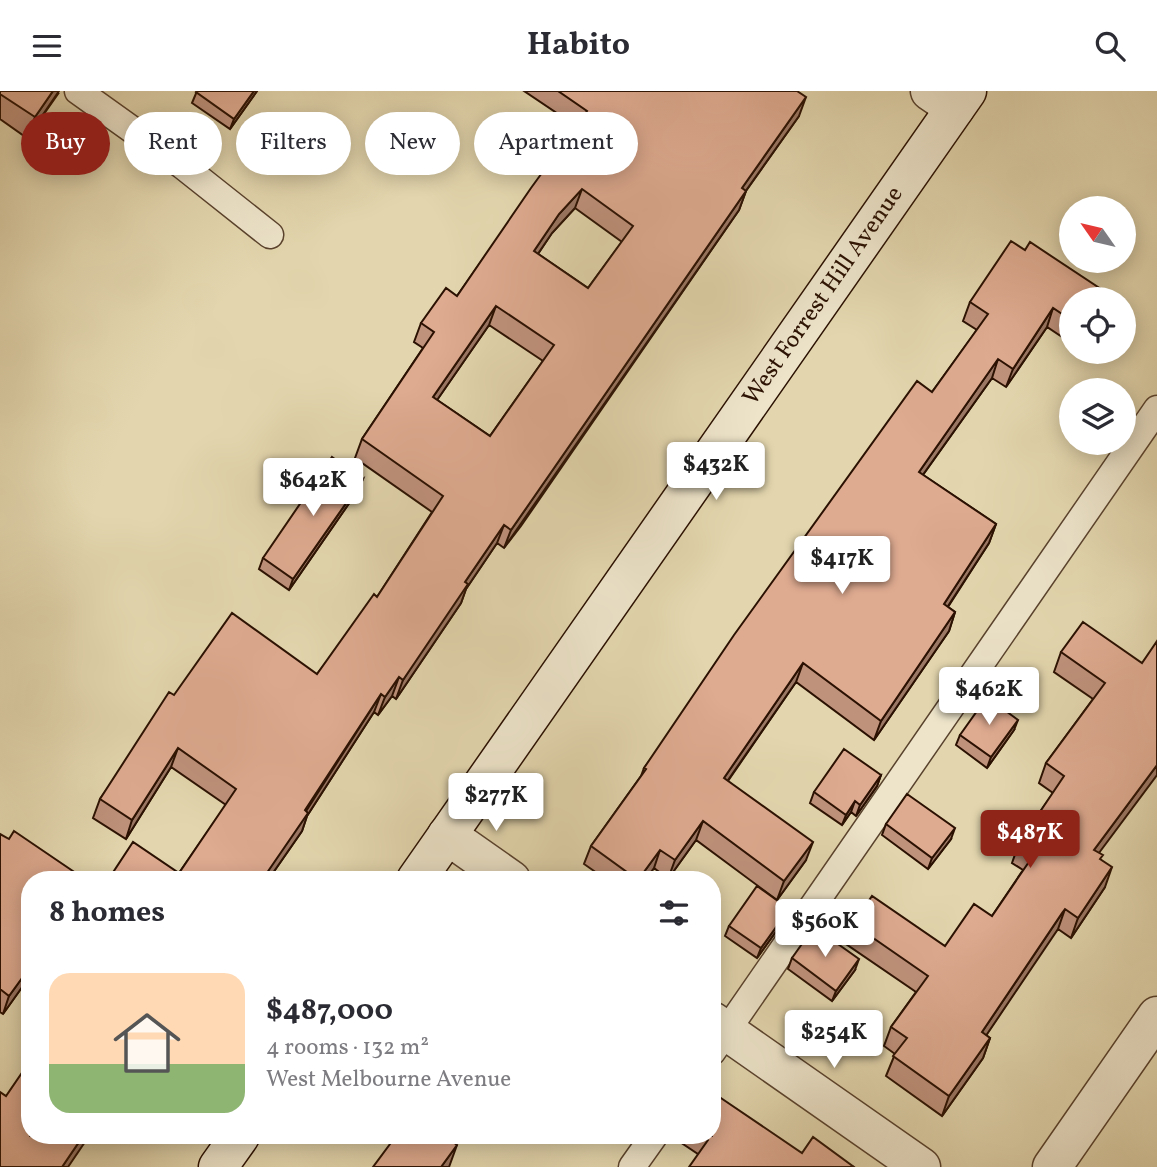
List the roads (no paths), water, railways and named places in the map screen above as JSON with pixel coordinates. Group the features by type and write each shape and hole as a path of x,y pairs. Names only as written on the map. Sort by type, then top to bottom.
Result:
{"main road":[{"name":"West Forrest Hill Avenue","path":"422,871 951,97"},
{"path":"447,835 498,871"},
{"path":"1052,1167 1157,1016"},
{"path":"721,1038 921,1167"},
{"path":"218,1167 234,1144"}],"lane":[{"path":"78,91 183,166 270,235"},
{"path":"721,1029 1157,409"},
{"path":"632,1167 648,1144"}]}
